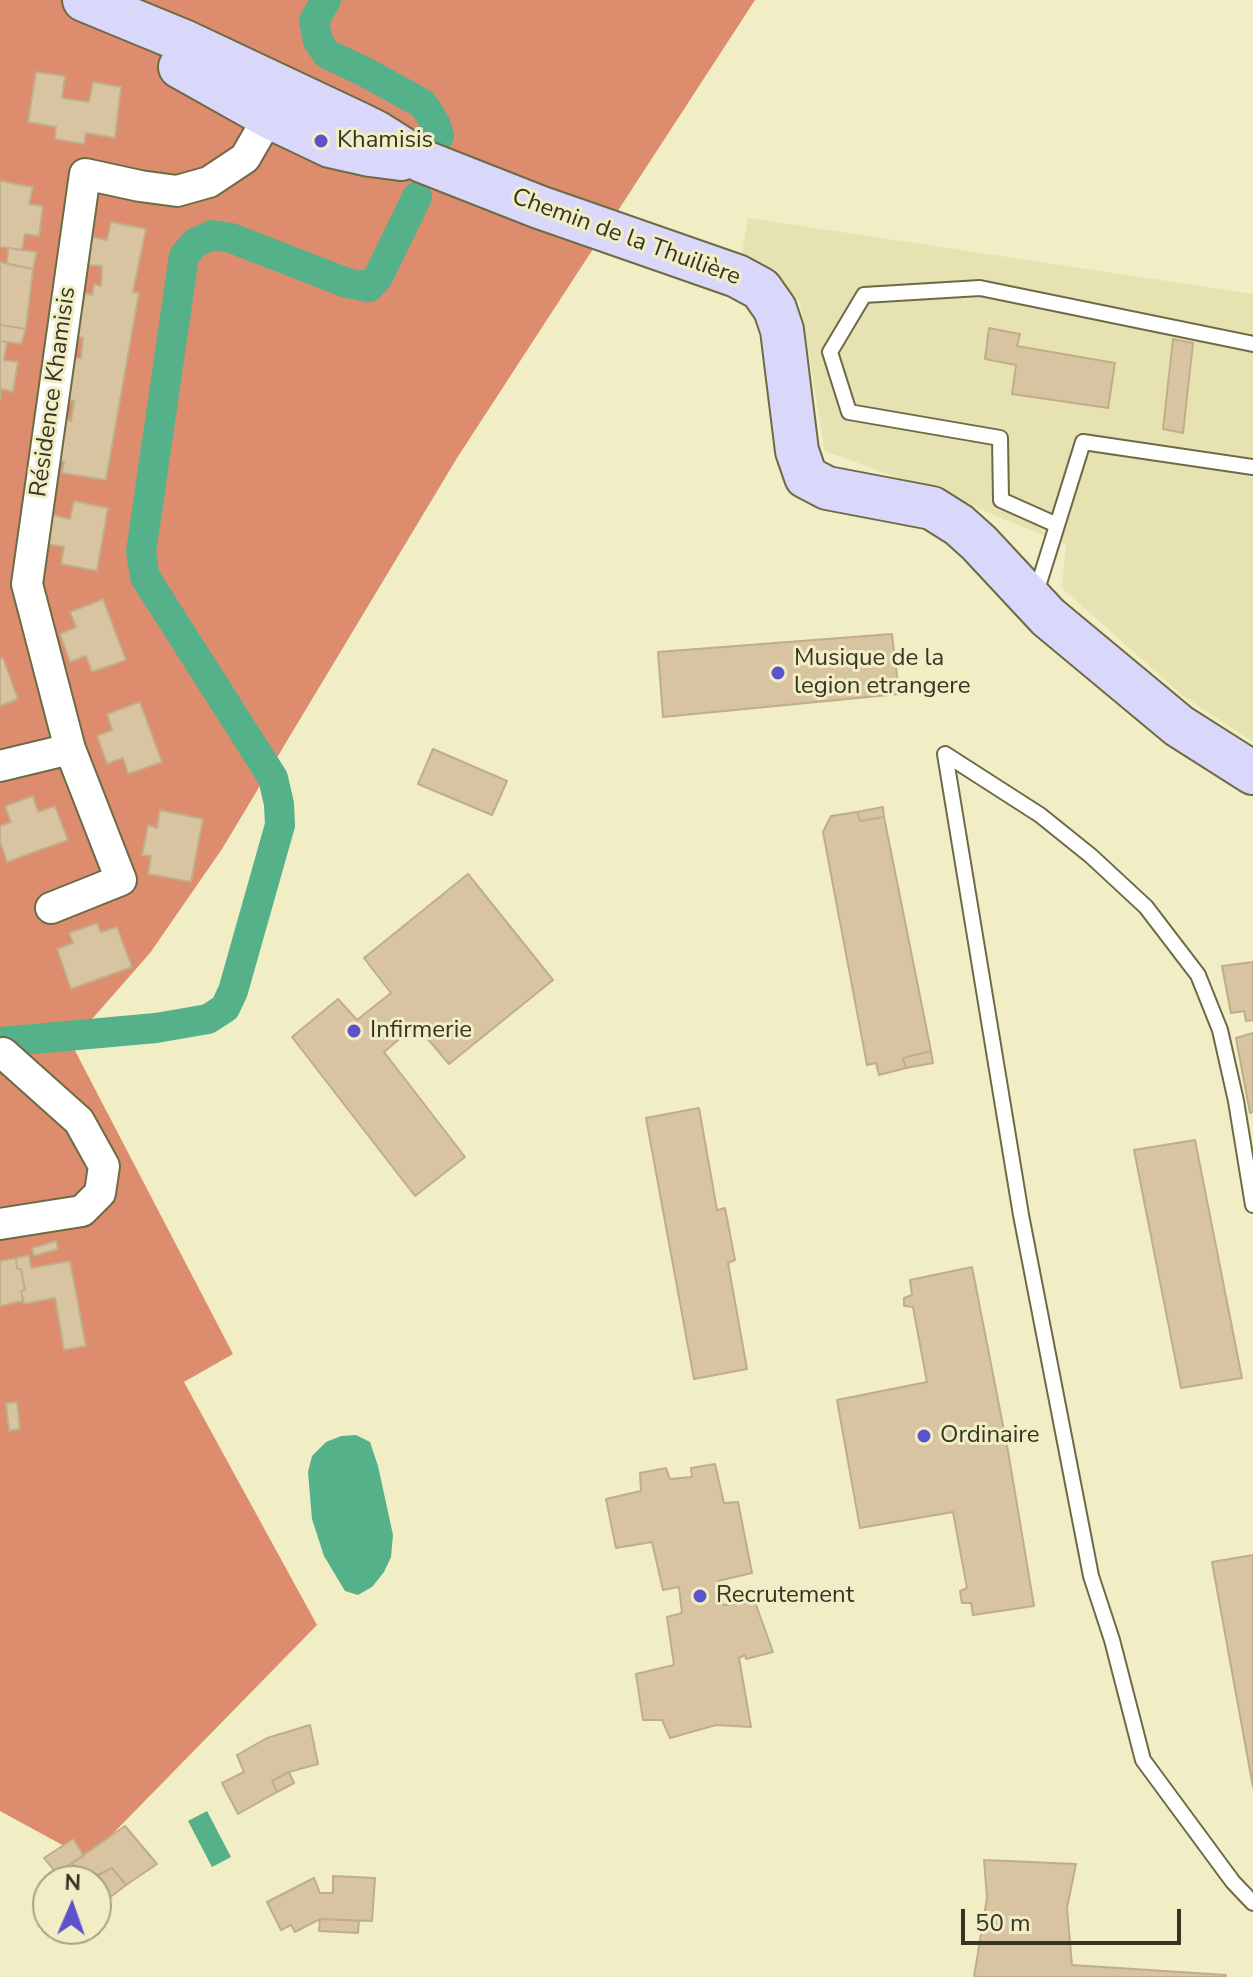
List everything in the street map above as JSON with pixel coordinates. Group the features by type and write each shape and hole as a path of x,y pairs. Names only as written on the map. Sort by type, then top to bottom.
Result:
{"street":[{"name":"Chemin de la Thuilière","path":"85,0 186,42 273,100 330,146 370,155 422,161"},
{"name":"Chemin de la Thuilière","path":"273,100 360,124 422,161 539,207 737,276 761,289 775,309 782,330 797,451 806,477 827,488 932,508 959,525 1048,617 1179,726 1253,773"},
{"name":"Résidence Khamisis","path":"70,749 27,584 85,174 177,191 209,182 245,158 273,100"},
{"path":"0,766 70,749 121,880 51,908"},
{"path":"0,1224 82,1211 100,1193 104,1166 79,1121 3,1053"}],"lane":[{"path":"1057,525 1001,500 1000,438 849,412 830,352 864,295 980,288 1253,344"},
{"path":"1033,601 1083,442 1253,467"},
{"path":"1253,1205 1236,1101 1220,1030 1198,975 1146,907 1091,856 1040,815 945,754 1021,1215 1091,1576 1112,1640 1143,1760 1233,1882 1253,1903"}],"shaded area":[{"path":"0,0 755,0 457,458 222,849 150,953 71,1043 233,1354 184,1382 317,1625 88,1859 0,1811"},
{"path":"748,218 1253,294 1253,742 1182,695 1062,588 1066,545 952,497 825,451 800,302 741,258"},
{"path":"356,1435 370,1442 393,1535 391,1557 384,1572 372,1587 358,1595 345,1591 324,1556 312,1519 308,1472 312,1456 326,1442 341,1436"},
{"path":"207,1811 231,1857 212,1867 188,1821"}],"building":[{"path":"36,72 65,76 62,98 89,102 93,82 121,87 115,138 86,133 84,144 55,139 56,127 28,122"},
{"path":"0,181 33,187 29,204 43,206 39,236 25,234 22,250 0,247"},
{"path":"111,222 146,229 133,292 139,293 106,480 62,473 64,462 55,460 64,418 71,421 74,401 66,400 75,358 81,358 83,338 75,336 85,293 92,295 94,284 101,286 102,266 88,265 92,237 107,240"},
{"path":"8,248 37,252 33,269 7,264"},
{"path":"0,262 33,269 26,329 0,325"},
{"path":"0,325 26,329 21,344 0,341"},
{"path":"989,328 1020,334 1017,346 1115,363 1108,408 1012,394 1016,365 985,359"},
{"path":"1173,339 1193,343 1183,433 1163,429"},
{"path":"0,341 7,342 4,360 18,362 13,392 1,389 0,400"},
{"path":"74,501 108,508 97,571 61,564 64,547 47,544 53,515 70,519"},
{"path":"103,599 126,660 92,672 86,656 70,662 60,634 76,627 70,612"},
{"name":"Musique de la legion etrangere","path":"892,634 899,694 663,717 658,652"},
{"path":"3,658 18,699 0,706 0,659"},
{"path":"140,702 162,762 128,774 123,758 107,764 97,736 112,730 107,714"},
{"path":"433,749 507,781 492,815 418,784"},
{"path":"33,796 38,812 55,806 68,840 7,862 0,842 0,826 11,822 5,806"},
{"path":"883,807 884,817 860,821 857,812"},
{"path":"160,810 203,819 191,882 148,874 151,856 142,855 148,825 157,828"},
{"path":"857,812 860,821 884,817 931,1051 903,1058 906,1068 879,1075 876,1063 867,1065 823,832 831,816"},
{"name":"Infirmerie","path":"468,874 553,980 449,1064 416,1025 384,1052 465,1157 415,1196 292,1037 338,999 357,1020 391,993 364,958"},
{"path":"97,923 101,932 117,927 132,967 71,989 57,949 73,943 69,933"},
{"path":"1253,962 1253,1020 1246,1021 1244,1011 1231,1013 1222,966"},
{"path":"1253,1033 1253,1112 1250,1113 1236,1038"},
{"path":"931,1051 933,1063 906,1068 903,1058"},
{"path":"699,1108 717,1210 725,1208 735,1260 728,1263 747,1369 694,1379 646,1118"},
{"path":"1195,1140 1242,1378 1181,1388 1134,1150"},
{"path":"56,1241 58,1249 34,1256 32,1248"},
{"path":"29,1255 31,1268 70,1261 86,1346 64,1350 55,1298 24,1304 21,1291 25,1290 16,1258"},
{"path":"16,1258 25,1290 21,1291 23,1301 0,1306 0,1261"},
{"name":"Ordinaire","path":"972,1267 1034,1606 973,1615 971,1603 962,1603 960,1591 967,1588 953,1512 860,1528 837,1400 927,1382 913,1307 904,1306 904,1298 912,1295 910,1280"},
{"path":"17,1402 20,1429 9,1431 6,1403"},
{"name":"Recrutement","path":"715,1464 724,1503 738,1502 752,1573 718,1581 723,1605 755,1602 773,1652 739,1658 751,1727 716,1725 670,1738 662,1720 643,1720 636,1674 674,1665 667,1617 682,1613 679,1587 663,1590 652,1542 616,1548 606,1499 641,1491 640,1473 666,1468 670,1479 692,1477 691,1468"},
{"path":"1253,1555 1253,1787 1212,1562"},
{"path":"310,1725 318,1764 289,1772 272,1781 277,1792 238,1814 222,1783 244,1772 237,1755 267,1738"},
{"path":"289,1772 294,1783 277,1792 272,1781"},
{"path":"125,1826 157,1864 126,1885 112,1865 72,1863"},
{"path":"73,1839 84,1856 69,1865 50,1865 44,1858"},
{"path":"984,1860 1076,1864 1067,1908 1072,1965 1226,1977 974,1977 987,1898"},
{"path":"112,1868 126,1885 112,1896"},
{"path":"333,1876 375,1878 372,1921 320,1919 295,1932 291,1925 281,1930 267,1902 314,1878 320,1893 333,1893"},
{"path":"320,1919 359,1921 358,1933 319,1931"}],"waterway":[{"path":"326,0 314,21 318,41 327,54 423,104 439,136"},
{"path":"0,1042 156,1028 208,1019 225,1008 233,991 280,825 279,804 273,778 145,577 141,552 184,256 195,243 212,235 231,238 347,283 369,287 378,277 417,197"}],"place":[{"name":"Khamisis","path":"321,141"},
{"name":"Musique de la legion etrangere","path":"778,673"},
{"name":"Infirmerie","path":"354,1031"},
{"name":"Ordinaire","path":"924,1436"},
{"name":"Recrutement","path":"700,1596"}]}
